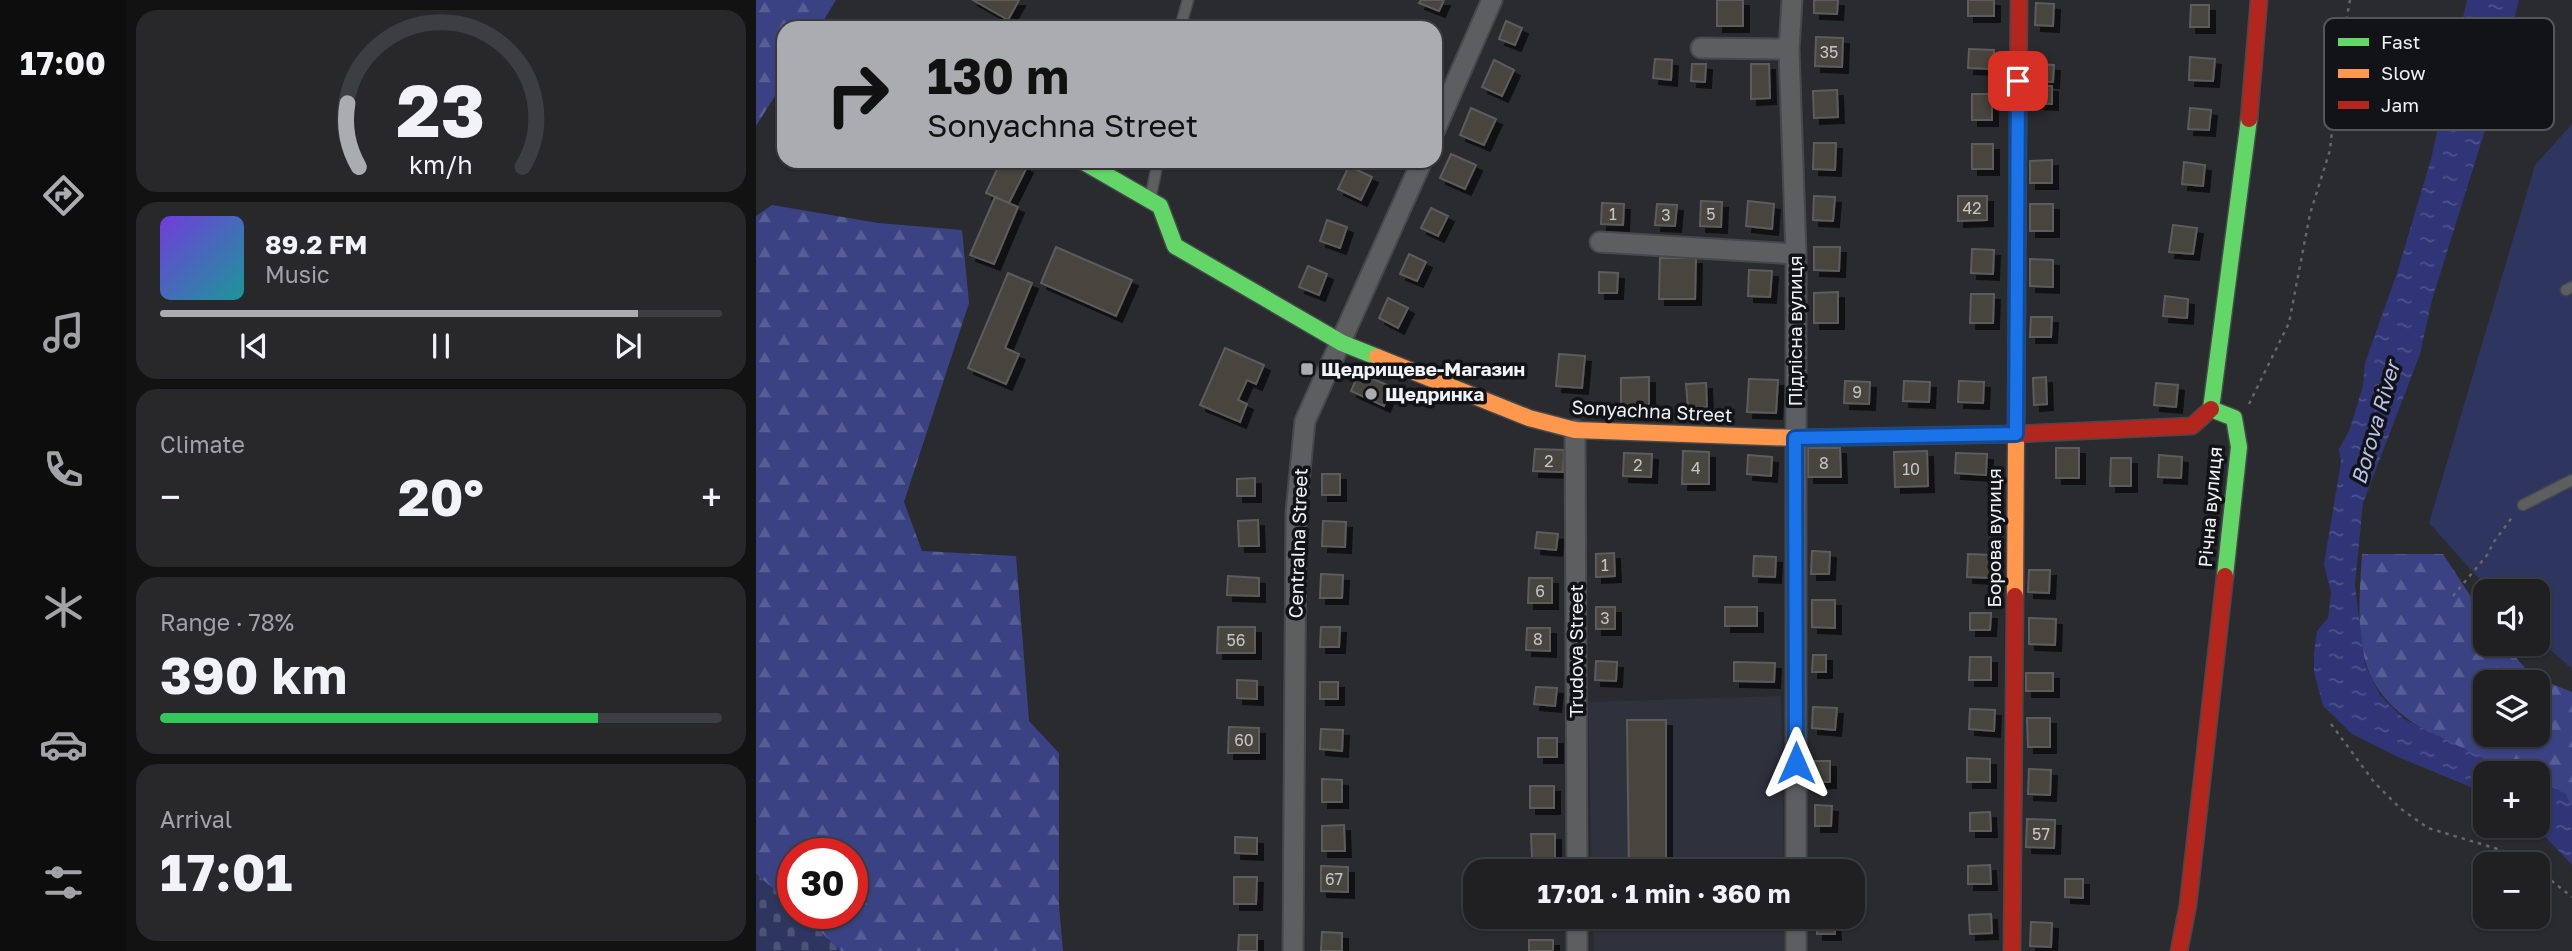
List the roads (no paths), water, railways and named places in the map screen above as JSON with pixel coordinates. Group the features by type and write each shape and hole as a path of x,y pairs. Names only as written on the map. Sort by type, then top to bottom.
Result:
{"street":[{"path":"1442,114 1492,0"},
{"name":"Підлісна вулиця","path":"1791,0 1788,49 1796,254 1796,859"},
{"name":"Борова вулиця","path":"2012,951 2019,0"},
{"path":"2211,409 2255,73 2259,0"},
{"path":"1701,48 1788,49"},
{"name":"Sonyachna Street","path":"1094,168 1160,206 1175,246 1342,343 1530,418 1575,430 1795,438 2016,434 2192,426 2211,409"},
{"name":"Centralna Street","path":"1293,951 1296,512 1305,421 1419,168"},
{"path":"1600,242 1796,254"},
{"name":"Річна вулиця","path":"2179,951 2188,905 2239,447 2234,418 2211,409"},
{"name":"Trudova Street","path":"1575,430 1577,859"},
{"path":"1577,929 1577,951"},
{"path":"1796,929 1796,951"}],"lane":[{"path":"1182,21 1188,0"},
{"path":"1149,200 1156,168"},
{"path":"2523,506 2572,480"}],"water":[{"path":"2467,0 2519,0 2514,18 2463,18"},
{"name":"Borova River","path":"2438,130 2485,130 2432,300 2420,354 2363,503 2355,585 2365,665 2380,695 2404,719 2489,761 2473,761 2473,788 2398,757 2352,734 2323,706 2314,672 2317,631 2328,618 2331,593 2324,564 2341,462 2339,449 2349,431 2363,386 2365,363 2397,273"},
{"path":"2550,788 2565,793 2572,807 2572,865 2546,838 2550,838"}],"place":[{"name":"Щедрищеве-Магазин","path":"1307,369"},
{"name":"Щедринка","path":"1371,394"}]}
